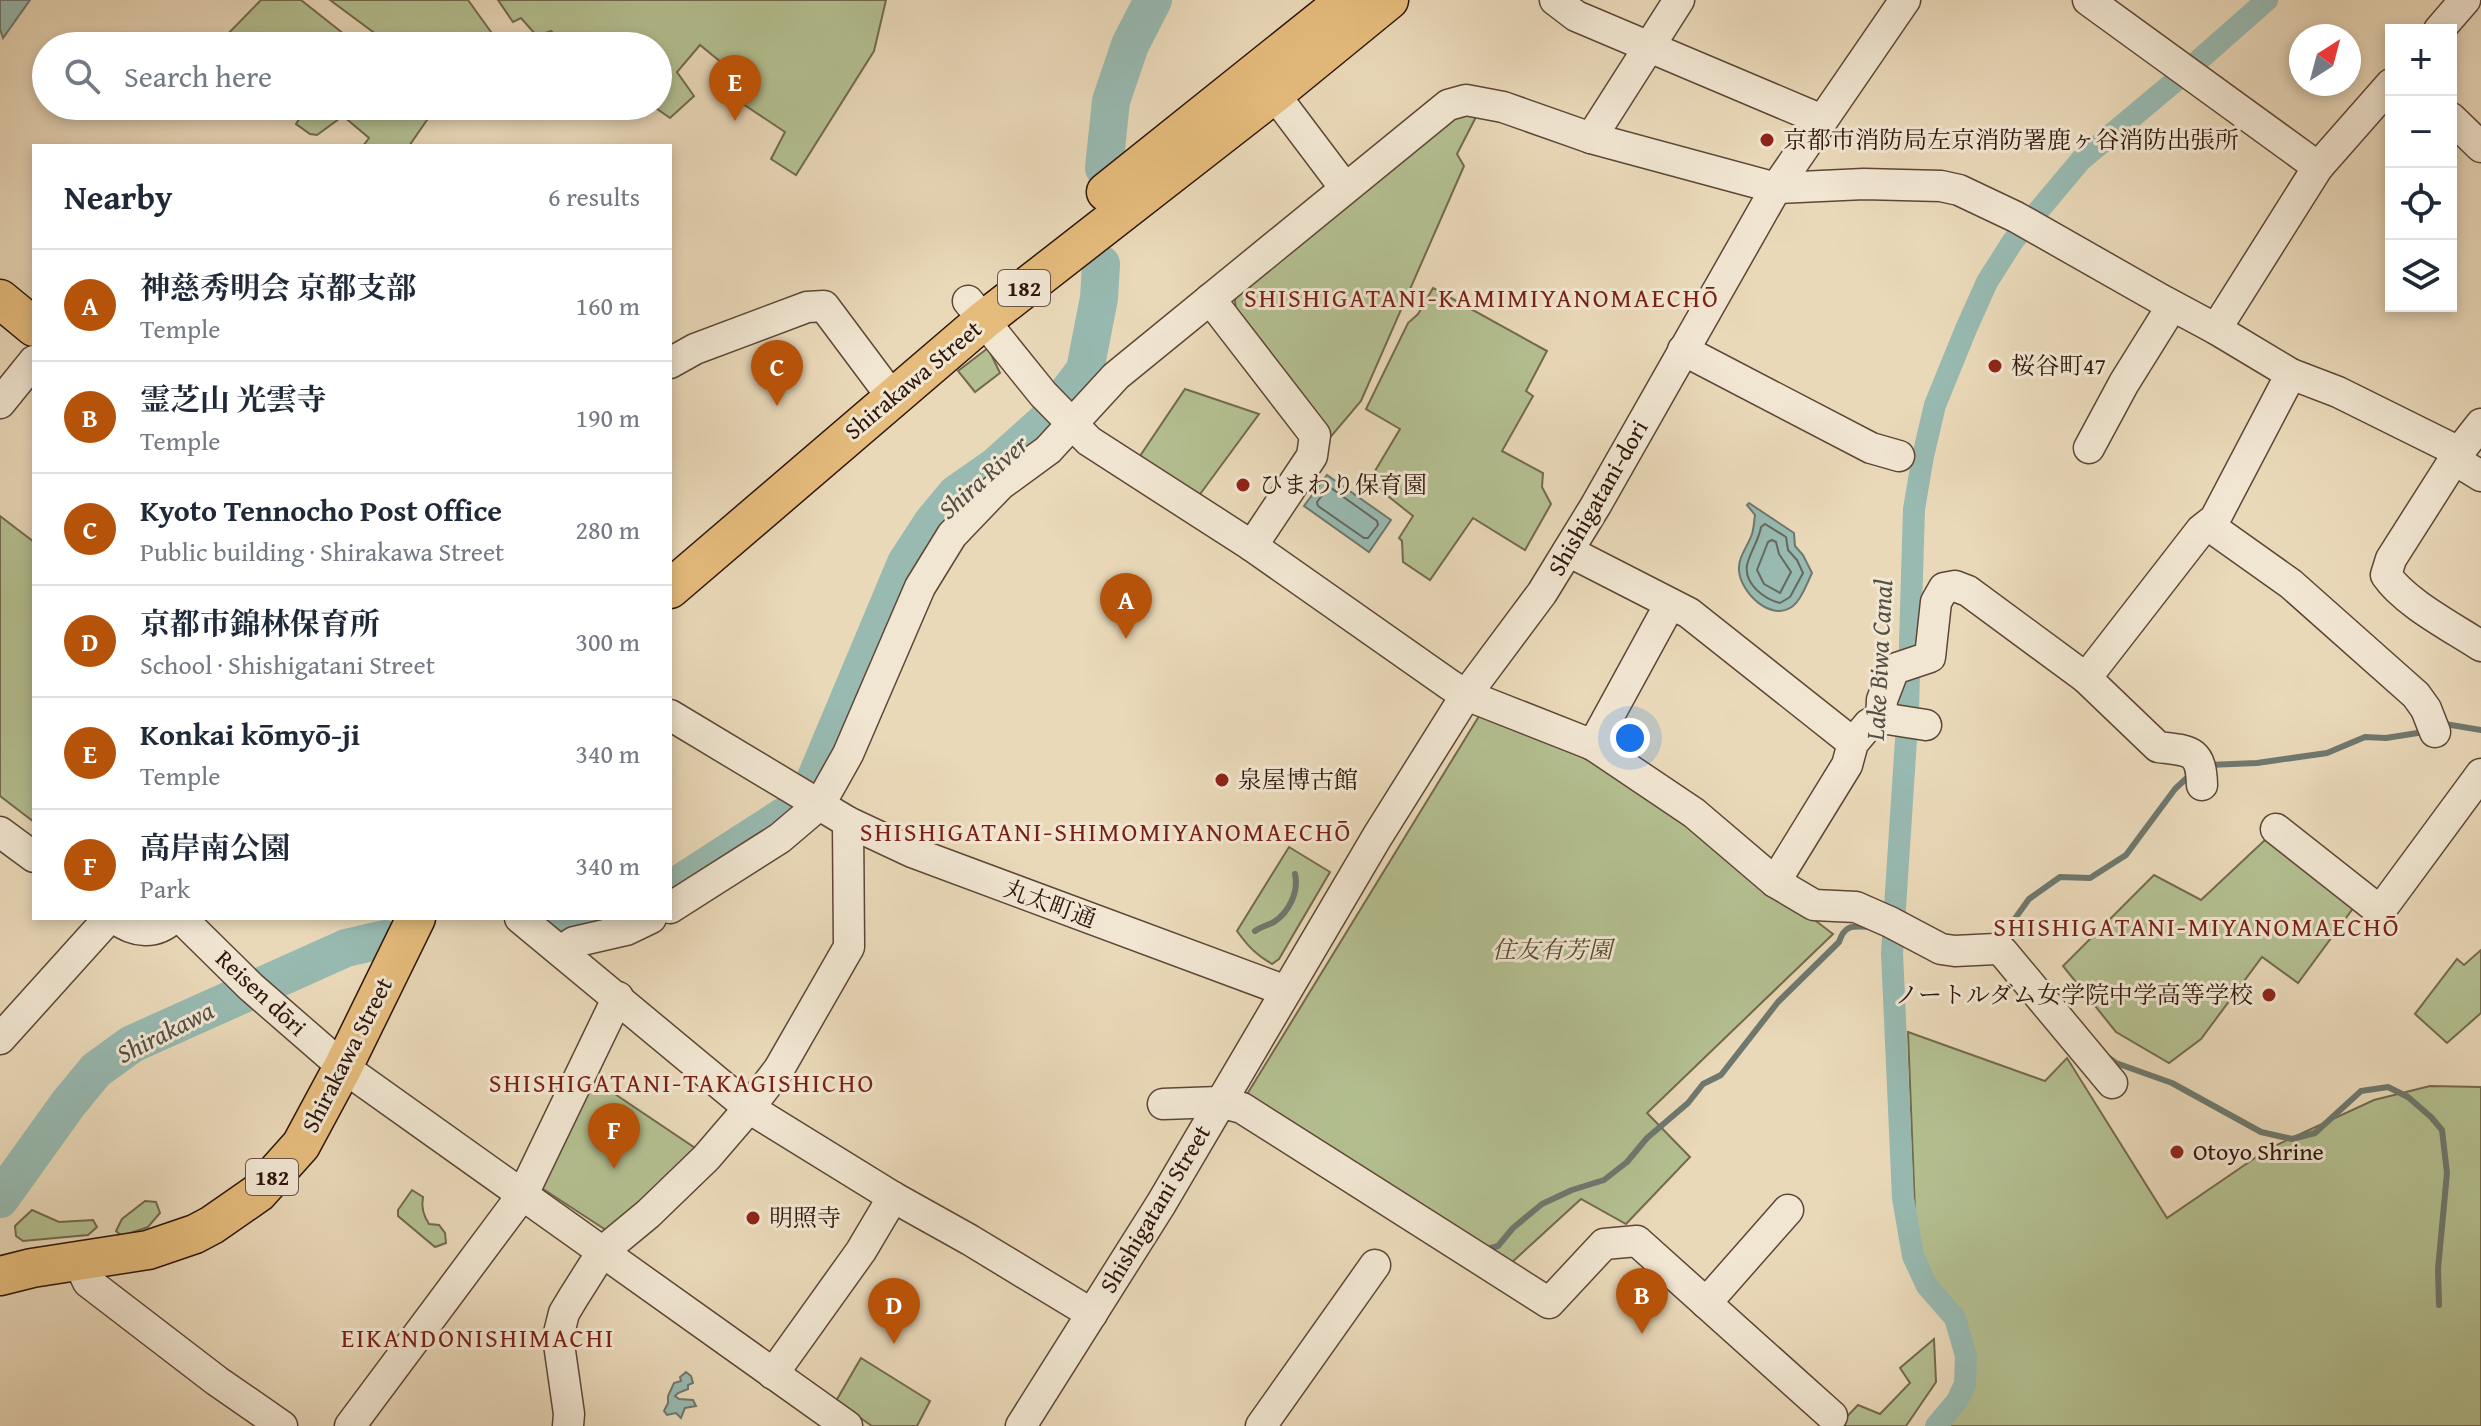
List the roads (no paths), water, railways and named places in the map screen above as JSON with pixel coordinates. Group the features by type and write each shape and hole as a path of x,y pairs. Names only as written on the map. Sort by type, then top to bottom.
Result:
{"main road":[{"name":"Shirakawa Street","path":"1265,83 1346,0"},
{"name":"Shirakawa Street","path":"672,552 1265,83 1389,0"},
{"path":"0,299 32,325"},
{"name":"Shirakawa Street","path":"672,587 885,386"},
{"name":"Shirakawa Street","path":"0,1276 148,1250 195,1234 258,1193 301,1145 415,920"}],"street":[{"path":"1555,0 1576,16 1822,120"},
{"path":"1591,138 1679,0"},
{"name":"Shishigatani-dori","path":"1286,991 1466,695 1542,593 1568,551 1776,188 1905,0"},
{"path":"2088,0 2318,167"},
{"path":"2444,24 2465,0"},
{"path":"1265,83 1345,188"},
{"path":"2216,329 2318,167 2385,91"},
{"path":"672,907 780,838 820,804 848,754 920,587 952,535 1000,485 1048,450 1069,421 1116,376 1345,188 1448,105 1456,102 1466,100 1503,107 1591,138 1776,188 1864,184 1941,186 1976,196 2291,374 2338,392 2457,456 2481,476"},
{"path":"2457,124 2481,147"},
{"path":"1210,299 1315,435 1312,456 1252,546"},
{"path":"672,362 695,349 807,307 824,306 885,386"},
{"path":"2089,448 2124,383 2172,306"},
{"path":"976,311 1043,394 1089,441 1252,546 1466,695 1593,745 1694,813 1775,882 1814,905 1856,907 1941,949 2002,951 2112,1083"},
{"path":"1683,350 1871,448 1899,456"},
{"path":"0,403 32,363"},
{"path":"2086,678 2192,541 2215,519 2291,374"},
{"path":"2481,424 2391,559 2386,575 2422,607 2481,646"},
{"path":"2208,525 2291,584 2416,695 2434,728"},
{"path":"1568,551 1689,613 1853,743"},
{"path":"1775,882 1847,765 1853,743 1869,724 1906,722 1882,700 1894,669 1930,657 1936,602 1944,588 1955,586 1968,591 2086,678 2158,747 2192,753 2201,775"},
{"path":"1593,745 1670,604"},
{"name":"丸太町通","path":"672,716 848,822 912,852 1286,991"},
{"path":"2276,829 2380,911 2481,774"},
{"path":"568,1426 568,1400 558,1337 564,1313 602,1252 648,1214 706,1158 749,1108 779,1069 849,947 848,822"},
{"path":"0,832 32,856"},
{"path":"0,1039 110,920"},
{"path":"116,920 150,931 161,928 171,920"},
{"name":"Reisen dōri","path":"183,920 251,987 343,1067 847,1426"},
{"path":"522,920 749,1108 1092,1314"},
{"path":"561,951 574,942 626,930 647,920"},
{"name":"Shishigatani Street","path":"1021,1426 1161,1204 1286,991"},
{"path":"350,1426 523,1194 618,997"},
{"path":"1163,1104 1219,1102 1242,1108 1549,1303 1604,1244 1637,1241 1832,1416"},
{"path":"773,1374 861,1251 893,1197"},
{"path":"1706,1303 1788,1210"},
{"path":"78,1261 88,1282 217,1381 282,1426"},
{"path":"1269,1423 1375,1265"}],"water":[{"path":"0,0 30,0 3,38 0,29"},
{"path":"1327,475 1391,520 1369,552 1304,506"},
{"path":"1749,503 1794,533 1795,546 1812,573 1799,599 1784,610 1775,611 1758,603 1741,579 1740,561 1752,534 1755,515 1747,505"},
{"path":"686,1372 693,1383 675,1396 693,1400 696,1406 685,1408 681,1418 676,1413 667,1415 664,1411 668,1396 674,1383 681,1381 680,1377"}],"waterway":[{"name":"Shira River","path":"1104,168 1111,101 1130,45 1153,0"},
{"name":"Lake Biwa Canal","path":"1936,1426 1957,1401 1965,1384 1966,1356 1955,1318 1927,1286 1913,1256 1903,1198 1892,953 1908,709 1914,509 1923,456 1935,405 1966,329 1987,282 2013,241 2081,160 2267,0"},
{"name":"Shira River","path":"815,780 906,563 932,523 956,494 996,466 1046,421 1085,370 1099,298 1101,264"},
{"path":"2442,725 2481,730"},
{"path":"2208,765 2257,763 2327,753 2365,737 2386,738 2424,732"},
{"path":"2010,947 2011,924 2029,899 2060,877 2090,878 2126,855 2175,789 2191,774"},
{"name":"Shira River","path":"672,889 783,817"},
{"path":"1255,931 1274,922 1288,907 1296,888 1295,874"},
{"name":"Shira River","path":"546,926 592,920"},
{"path":"1484,1250 1498,1246 1513,1228 1542,1204 1604,1180 1627,1162 1647,1138 1688,1103 1703,1084 1721,1075 1778,1002 1839,942 1847,929 1871,927"},
{"name":"Shirakawa","path":"0,1199 96,1070 132,1044 346,948 385,939"},
{"path":"2106,1056 2116,1063 2172,1083 2261,1132 2292,1139 2315,1133 2361,1091 2388,1087 2408,1097 2442,1130 2447,1173 2438,1269 2439,1305"}],"place":[{"name":"Konkai kōmyō-ji","path":"735,121"},
{"name":"京都市消防局左京消防署鹿ヶ谷消防出張所","path":"1767,140"},
{"name":"桜谷町47","path":"1995,366"},
{"name":"Kyoto Tennocho Post Office","path":"777,406"},
{"name":"ひまわり保育園","path":"1243,485"},
{"name":"神慈秀明会 京都支部","path":"1126,639"},
{"name":"泉屋博古館","path":"1222,780"},
{"name":"ノートルダム女学院中学高等学校","path":"2269,995"},
{"name":"Otoyo Shrine","path":"2177,1152"},
{"name":"高岸南公園","path":"614,1169"},
{"name":"明照寺","path":"753,1218"},
{"name":"霊芝山 光雲寺","path":"1642,1334"},
{"name":"京都市錦林保育所","path":"894,1344"}],"district":[{"name":"SHISHIGATANI-KAMIMIYANOMAECHŌ","path":"1482,298"},
{"name":"SHISHIGATANI-SHIMOMIYANOMAECHŌ","path":"1106,832"},
{"name":"SHISHIGATANI-MIYANOMAECHŌ","path":"2197,927"},
{"name":"SHISHIGATANI-TAKAGISHICHO","path":"682,1083"},
{"name":"EIKANDONISHIMACHI","path":"478,1338"}],"park label":[{"name":"住友有芳園","path":"1552,950"}]}
